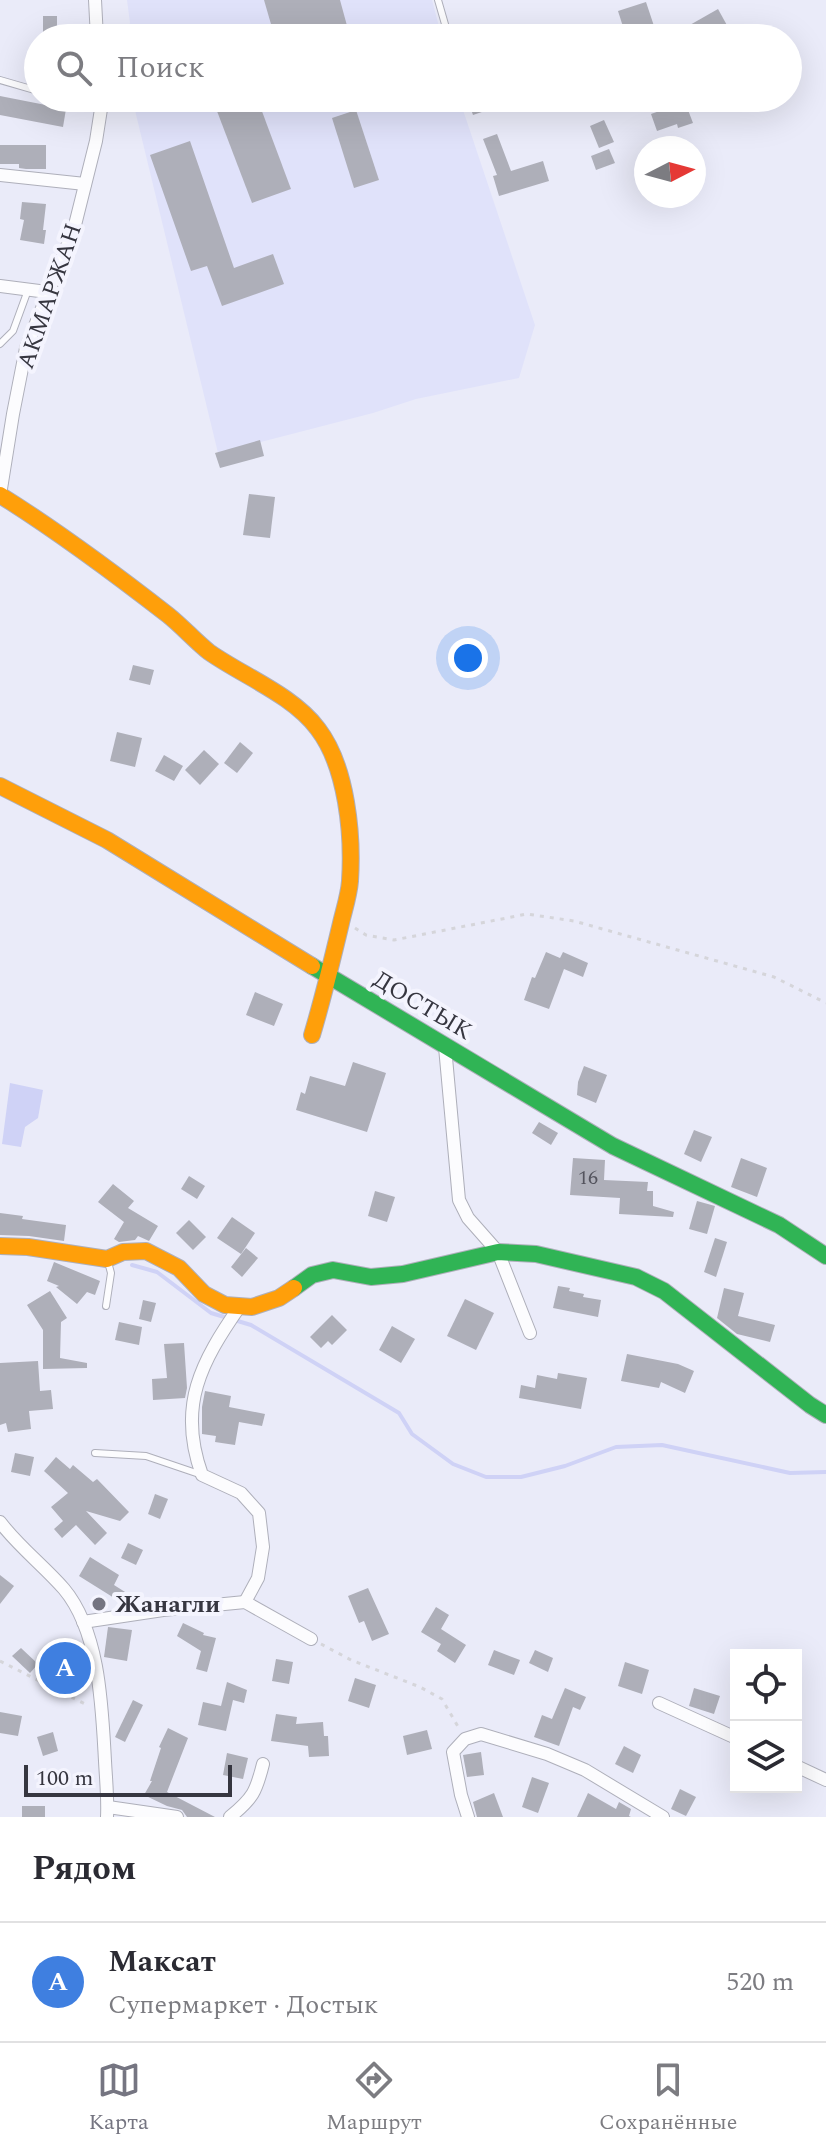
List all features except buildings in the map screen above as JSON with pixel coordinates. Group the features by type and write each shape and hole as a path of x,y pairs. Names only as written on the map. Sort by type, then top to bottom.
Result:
{"street":[{"path":"95,0 96,24"},
{"name":"АКМАРЖАН","path":"1,486 26,348 74,229 96,141 99,112"},
{"path":"0,175 85,184"},
{"path":"0,286 47,292"},
{"path":"1,486 173,619 208,651 295,706 318,728 341,778 349,828 350,883 312,1035"},
{"name":"ДОСТЫК","path":"0,786 107,840 613,1146 779,1225 826,1256"},
{"path":"445,1047 459,1200 468,1218 498,1252 530,1333"},
{"path":"0,1246 107,1259 123,1252 146,1251 179,1268 204,1294 225,1305 252,1307 279,1298 312,1275 333,1270 371,1277 403,1274 498,1252 536,1254 636,1277 664,1291 826,1415"},
{"path":"240,1306 219,1335 199,1374 191,1417 195,1456 202,1475 241,1493 259,1513 263,1547 258,1578 245,1602"},
{"path":"0,1522 14,1541 65,1590 83,1622 95,1664 108,1812 177,1817"},
{"path":"83,1622 245,1602 311,1639"},
{"path":"659,1703 730,1735"},
{"path":"468,1817 453,1752 465,1739 481,1734 547,1754 585,1770 663,1817"},
{"path":"230,1817 247,1804 256,1790 263,1764"},
{"path":"802,1769 826,1780"}],"lane":[{"path":"438,0 445,24"},
{"path":"0,80 24,87"},
{"path":"0,344 13,331 28,290"},
{"path":"106,1306 111,1273 107,1259"},
{"path":"95,1453 146,1456 202,1475"}],"path":[{"path":"342,919 366,935 394,940 527,914 574,921 774,977 826,1003"},
{"path":"311,1639 351,1660 383,1671 442,1699 465,1739"},
{"path":"0,1661 100,1712"}],"shaded area":[{"path":"127,0 432,0 438,24 130,24"},
{"path":"135,112 464,112 535,325 519,378 416,399 218,453"},
{"path":"10,1083 43,1090 38,1118 25,1127 21,1147 2,1144"}],"waterway":[{"path":"132,1265 157,1272 211,1313 251,1325 399,1413 412,1434 453,1464 486,1477 521,1477 565,1466 616,1447 662,1445 790,1473 826,1472"}],"traffic: fast":[{"path":"312,966 613,1146 779,1225 826,1256"},
{"path":"294,1288 312,1275 333,1270 371,1277 403,1274 498,1252 536,1254 636,1277 664,1291 826,1415"}],"traffic: slow":[{"path":"0,495 127,584 209,652 295,706 308,717 328,745 336,762 346,802 350,881 312,1035"},
{"path":"0,786 107,840 312,966"},
{"path":"0,1246 107,1259 123,1252 146,1251 179,1268 204,1294 225,1305 252,1307 279,1298 294,1288"}],"place":[{"name":"Жанагли","path":"99,1604"},
{"name":"Максат","path":"65,1668"}]}
